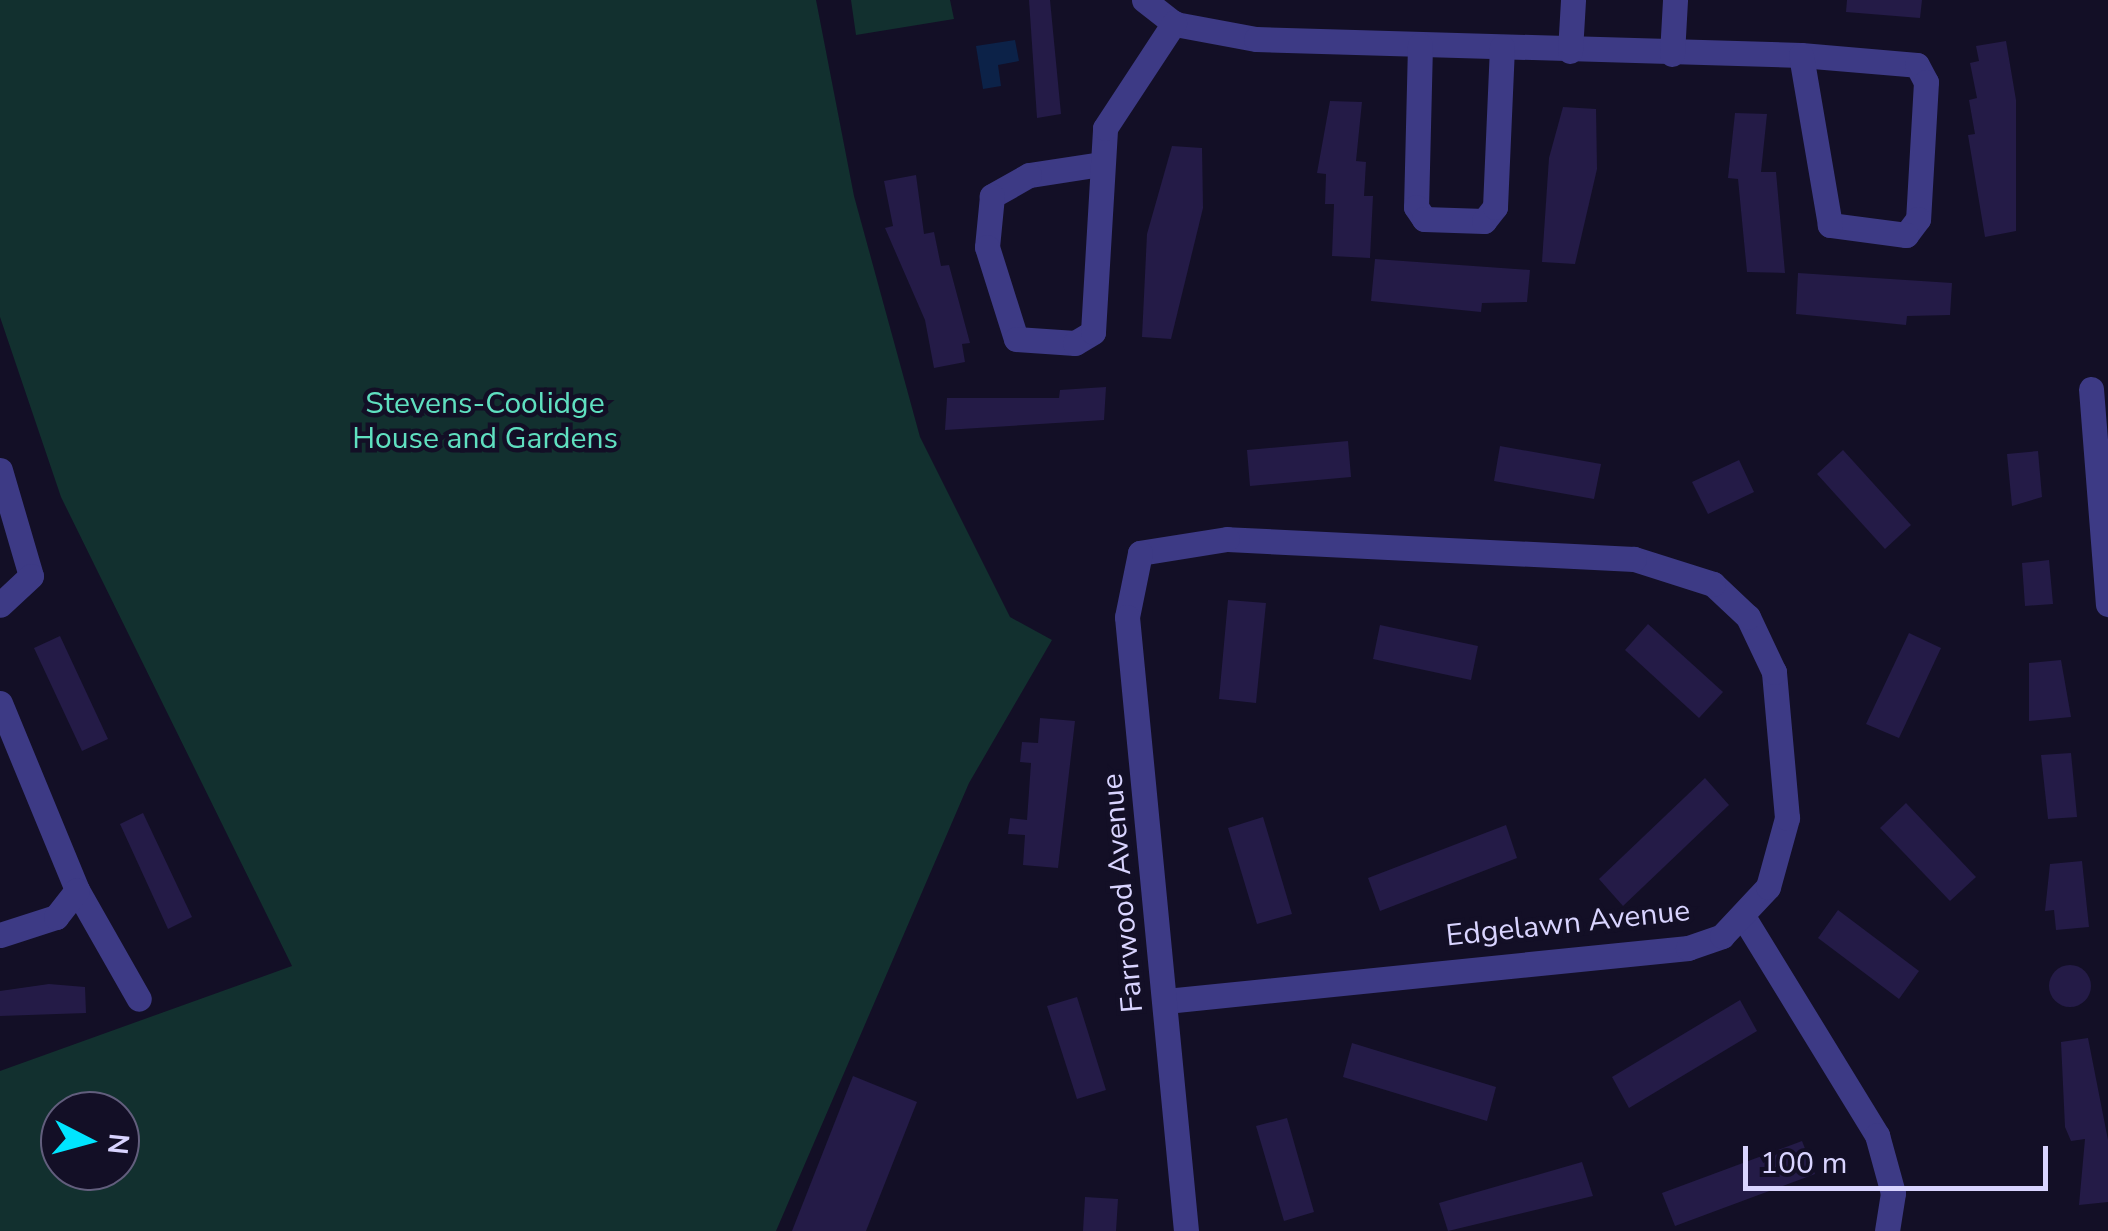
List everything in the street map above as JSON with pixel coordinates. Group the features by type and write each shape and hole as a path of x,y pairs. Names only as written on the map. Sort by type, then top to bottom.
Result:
{"street":[{"path":"1144,0 1174,23 1256,38 1570,51 1801,55 1917,65 1925,102 1918,219 1906,235 1830,225 1801,55"},
{"path":"1570,51 1572,0"},
{"path":"1672,54 1675,0"},
{"path":"1101,164 1029,175 992,196 987,247 1016,339 1074,343 1093,332 1101,164 1117,101 1174,23"},
{"path":"1420,45 1416,207 1439,220 1484,221 1495,208 1502,47"},
{"path":"2092,389 2108,604"},
{"path":"0,470 32,576 0,605"},
{"name":"Edgelawn Avenue","path":"1140,553 1227,539 1634,559 1713,584 1764,644 1784,754 1784,838 1768,887 1744,918 1688,948 1166,1001"},
{"name":"Farrwood Avenue","path":"1140,553 1126,590 1186,1231"},
{"path":"0,703 77,890 139,999"},
{"path":"0,935 56,917 77,890"},
{"path":"1744,918 1877,1134 1893,1193 1887,1231"}],"green space":[{"name":"Stevens-Coolidge House and Gardens","path":"0,0 816,0 854,196 920,437 1010,617 1052,640 969,783 776,1231 0,1231 0,1071 292,966 61,497 0,317"},
{"path":"851,0 950,0 954,19 856,35"}],"water":[{"path":"1015,40 1019,61 998,65 1001,86 983,89 976,46"}],"building":[{"path":"1029,0 1050,0 1061,114 1037,118"},
{"path":"1847,0 1922,0 1920,18 1846,12"},
{"path":"2006,41 2016,100 2016,231 1985,237 1968,135 1975,134 1969,100 1977,98 1970,63 1979,61 1976,46"},
{"path":"1330,101 1362,102 1356,161 1366,162 1364,196 1373,196 1370,258 1332,256 1334,204 1325,204 1326,174 1317,173"},
{"path":"1563,107 1596,109 1597,169 1575,264 1542,262 1549,158"},
{"path":"1735,113 1767,114 1761,172 1776,172 1785,273 1747,272 1738,179 1728,178"},
{"path":"1172,146 1202,148 1203,208 1171,339 1142,337 1147,234"},
{"path":"916,175 924,234 934,232 941,266 949,265 970,343 962,344 965,362 934,368 925,320 885,228 893,226 884,181"},
{"path":"1375,259 1530,270 1527,302 1482,303 1481,312 1371,301"},
{"path":"1798,273 1952,283 1950,315 1907,316 1906,325 1796,314"},
{"path":"1106,387 1104,420 945,430 947,398 1059,398 1060,390"},
{"path":"1348,441 1351,477 1250,486 1247,450"},
{"path":"1500,446 1601,464 1594,499 1494,481"},
{"path":"1843,450 1911,525 1885,549 1817,474"},
{"path":"2038,451 2042,497 2012,506 2007,454"},
{"path":"1739,460 1754,492 1708,514 1692,482"},
{"path":"2049,560 2053,604 2025,606 2022,563"},
{"path":"1228,600 1266,603 1256,703 1219,699"},
{"path":"1648,624 1723,692 1699,718 1625,650"},
{"path":"1380,625 1478,646 1471,680 1373,659"},
{"path":"1909,633 1941,648 1899,738 1866,724"},
{"path":"60,636 108,739 82,751 34,648"},
{"path":"2061,660 2071,717 2029,721 2029,663"},
{"path":"1040,718 1075,721 1058,868 1023,865 1025,835 1008,834 1010,818 1027,820 1031,763 1020,762 1022,742 1038,743"},
{"path":"2071,753 2077,817 2048,819 2041,755"},
{"path":"1705,778 1729,805 1623,906 1599,879"},
{"path":"1906,803 1976,877 1950,901 1880,828"},
{"path":"143,813 192,917 168,929 120,824"},
{"path":"1263,817 1292,914 1257,924 1228,828"},
{"path":"1506,825 1517,858 1380,911 1368,878"},
{"path":"2082,861 2089,927 2056,930 2054,910 2045,911 2050,864"},
{"path":"1838,910 1919,971 1899,999 1818,938"},
{"path":"2070,965 2085,971 2091,986 2085,1001 2070,1007 2055,1001 2049,986 2055,971"},
{"path":"49,984 85,987 86,1013 0,1016 0,991"},
{"path":"1077,997 1106,1090 1077,1099 1047,1006"},
{"path":"1740,1000 1757,1031 1629,1108 1612,1077"},
{"path":"2088,1038 2108,1140 2108,1202 2079,1205 2085,1139 2071,1141 2065,1127 2061,1042"},
{"path":"1352,1043 1496,1087 1487,1121 1343,1077"},
{"path":"853,1076 917,1102 866,1231 792,1231"},
{"path":"1287,1118 1314,1212 1284,1221 1256,1126"},
{"path":"1802,1141 1815,1174 1675,1226 1662,1193"},
{"path":"1582,1162 1593,1196 1448,1231 1439,1203"},
{"path":"1085,1197 1118,1199 1116,1231 1083,1231"}]}
